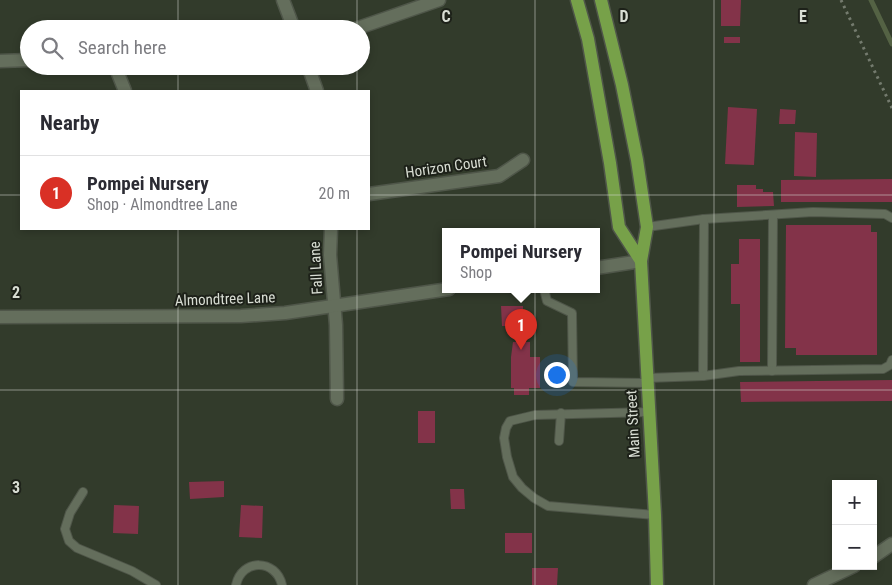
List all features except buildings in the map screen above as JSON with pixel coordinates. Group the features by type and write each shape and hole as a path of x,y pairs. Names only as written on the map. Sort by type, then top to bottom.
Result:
{"main road":[{"name":"Main Street","path":"578,0 588,39 610,162 619,227 641,262"},
{"name":"Main Street","path":"601,0 622,85 646,227 641,262 657,585"}],"street":[{"path":"283,0 291,20"},
{"path":"370,24 439,0"},
{"path":"0,61 20,60"},
{"path":"119,75 125,90"},
{"path":"311,75 317,90"},
{"name":"Horizon Court","path":"370,194 499,176 522,160"},
{"name":"Fall Lane","path":"332,230 330,255 335,305 337,400"},
{"path":"600,267 641,262"},
{"name":"Almondtree Lane","path":"0,318 241,316 285,313 442,290"},
{"path":"877,554 892,544"},
{"path":"814,585 846,570"}],"lane":[{"path":"646,227 704,219 813,212 885,214 892,218"},
{"path":"772,371 773,215"},
{"path":"703,376 704,219"},
{"path":"545,293 547,301 572,313 573,382 647,380 739,371 884,368 890,365 892,360"},
{"path":"649,412 535,415 510,421 504,438 507,458 513,477 522,488 548,506 655,515"},
{"path":"559,442 561,413"},
{"path":"83,492 70,513 65,529 69,541 78,548 132,571 156,585"},
{"path":"236,585 240,572 247,567 255,565 265,566 274,570 281,577 282,585"}],"path":[{"path":"841,0 892,108"}],"waterway":[{"path":"871,0 892,44"}],"place":[{"name":"Pompei Nursery","path":"521,350"}]}
